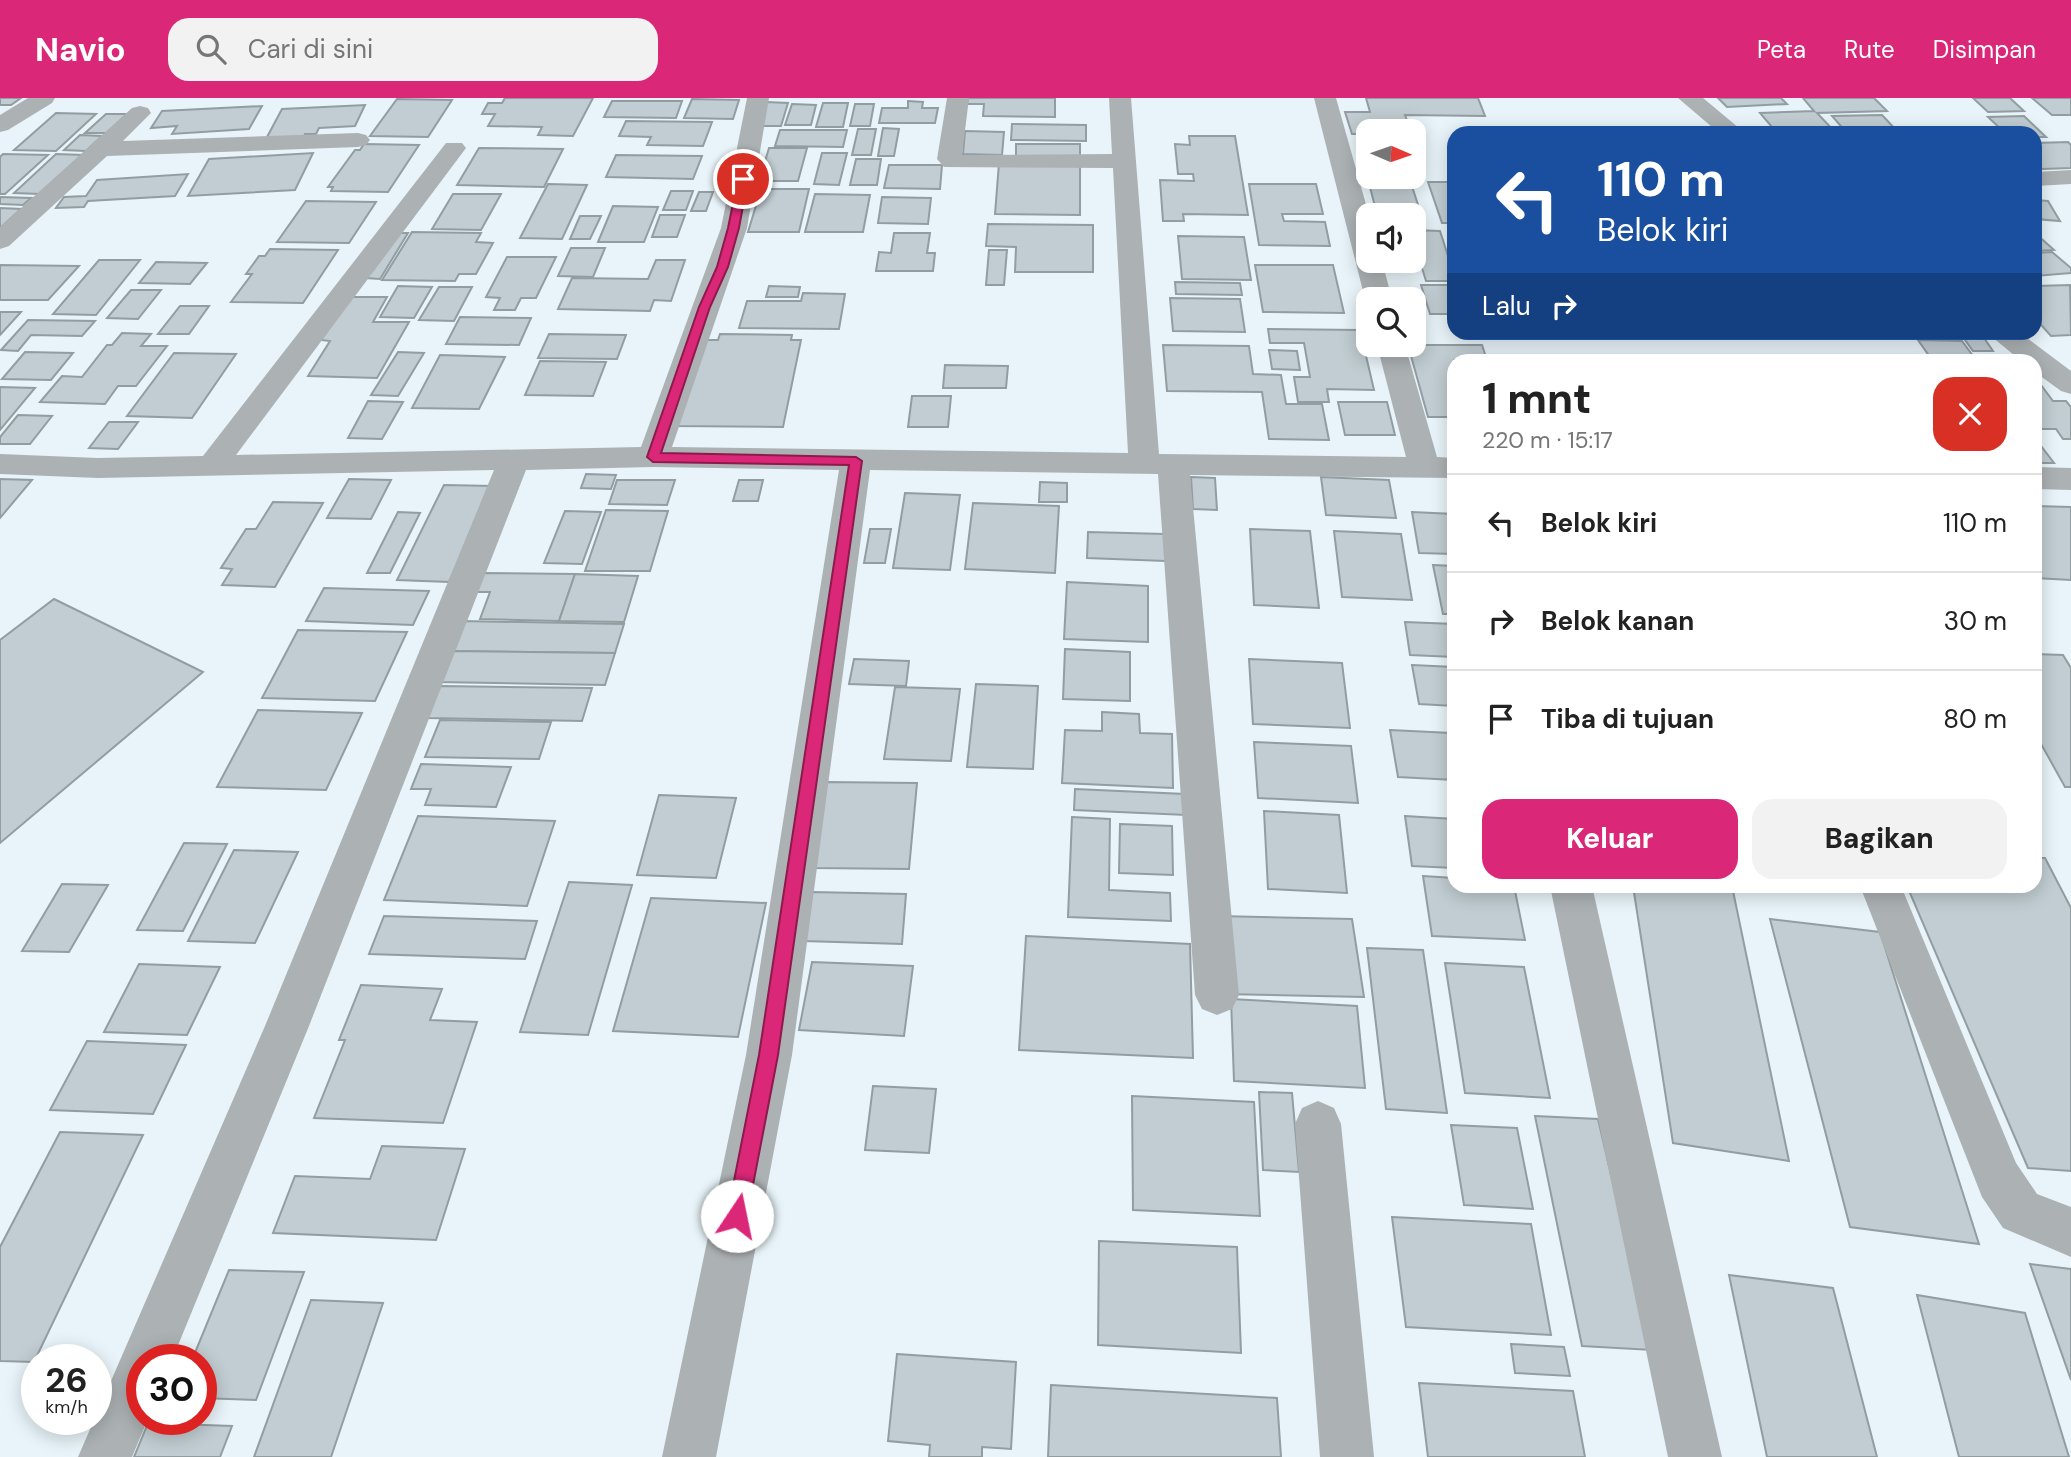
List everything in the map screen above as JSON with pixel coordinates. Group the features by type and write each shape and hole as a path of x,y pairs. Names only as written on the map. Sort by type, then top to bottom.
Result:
{"street":[{"path":"0,125 44,98"},
{"path":"653,457 730,241 758,98"},
{"path":"958,98 949,159 953,162 1124,161"},
{"path":"1120,98 1124,161 1217,995"},
{"path":"1325,98 1376,287"},
{"path":"1689,98 1724,126"},
{"path":"0,241 140,113"},
{"path":"101,149 358,139"},
{"path":"212,465 454,148"},
{"path":"2042,179 2071,177"},
{"path":"2011,340 2029,354"},
{"path":"1394,357 1424,466"},
{"path":"2042,363 2071,385"},
{"path":"0,464 98,468 653,457 1447,468"},
{"path":"153,1344 293,1013 515,458"},
{"path":"689,1457 769,1055 856,461"},
{"path":"2042,478 2071,479"},
{"path":"1573,893 1695,1457"},
{"path":"1884,893 1999,1180 2020,1211 2071,1232"},
{"path":"1318,1124 1348,1457"},
{"path":"105,1457 126,1408"}],"building":[{"path":"0,98 21,98 11,105 0,105"},
{"path":"505,98 593,98 573,136 538,135 542,127 488,126 495,114 482,114 488,103 502,103"},
{"path":"968,98 1055,98 1055,117 983,116 984,104 967,104"},
{"path":"1366,98 1478,98 1485,116 1405,115 1406,119 1356,119 1356,134 1352,134 1345,112 1370,112"},
{"path":"1718,98 1781,98 1787,104 1727,107"},
{"path":"1803,98 1874,98 1887,111 1817,113 1829,126 1771,126 1760,113 1814,111"},
{"path":"1973,98 2010,98 2024,111 1988,112"},
{"path":"2032,98 2071,98 2071,115 2052,115"},
{"path":"397,99 452,100 428,137 370,136"},
{"path":"692,99 739,100 733,119 684,118"},
{"path":"612,101 682,101 676,118 604,117"},
{"path":"908,101 923,102 922,108 938,108 935,123 879,123 882,108 908,108"},
{"path":"766,102 788,103 781,126 758,126"},
{"path":"823,103 848,103 843,127 816,127"},
{"path":"792,104 816,105 811,125 785,125"},
{"path":"855,104 874,104 870,126 850,126"},
{"path":"365,105 355,126 319,128 316,134 305,134 304,137 266,139 282,109"},
{"path":"262,106 249,129 172,134 177,126 151,128 162,111"},
{"path":"56,113 96,114 56,151 14,150"},
{"path":"106,114 127,114 107,133 85,133"},
{"path":"1882,115 1892,126 1841,126 1832,116"},
{"path":"2024,116 2034,126 1998,126 1988,117"},
{"path":"626,121 712,122 703,146 647,145 651,137 619,136"},
{"path":"1012,124 1086,125 1086,141 1011,140"},
{"path":"883,128 899,129 894,156 878,156"},
{"path":"858,129 876,129 871,155 852,155"},
{"path":"780,130 847,130 843,147 775,146"},
{"path":"965,131 1004,132 1002,155 963,154"},
{"path":"80,135 102,136 86,151 64,150"},
{"path":"1189,136 1235,136 1248,215 1183,214 1184,221 1163,221 1160,180 1194,181 1193,174 1178,174 1175,144 1190,145"},
{"path":"2068,142 2071,145 2071,168 2042,169 2042,143"},
{"path":"364,144 419,145 388,192 331,191 333,187 328,187 355,150 360,150"},
{"path":"1016,144 1080,144 1080,158 1016,157"},
{"path":"479,148 563,149 544,187 457,185"},
{"path":"769,148 807,148 798,181 759,181"},
{"path":"313,153 295,190 188,196 209,159"},
{"path":"822,153 847,153 839,185 814,184"},
{"path":"3,154 48,155 5,194 0,194 0,157"},
{"path":"56,154 82,155 40,194 14,193"},
{"path":"616,155 702,156 693,179 606,177"},
{"path":"856,159 881,159 877,185 850,185"},
{"path":"999,163 1080,164 1080,215 995,214"},
{"path":"889,165 942,165 940,189 884,188"},
{"path":"188,174 175,196 88,201 84,207 56,208 64,197 86,196 97,180"},
{"path":"1428,182 1447,182 1447,223 1442,223"},
{"path":"548,184 587,185 562,239 520,238"},
{"path":"1249,184 1316,184 1323,214 1282,214 1284,221 1325,222 1330,246 1259,245"},
{"path":"761,189 809,189 799,232 748,232"},
{"path":"1370,189 1413,189 1417,203 1374,203"},
{"path":"671,191 693,191 686,210 663,210"},
{"path":"699,192 713,192 706,211 691,211"},
{"path":"453,194 501,194 481,230 432,229"},
{"path":"815,194 870,195 863,232 805,232"},
{"path":"0,197 31,198 23,205 0,204"},
{"path":"882,197 931,198 928,224 878,223"},
{"path":"306,201 376,202 349,243 277,242"},
{"path":"2042,201 2048,201 2060,221 2042,220"},
{"path":"613,206 658,207 644,242 598,242"},
{"path":"0,208 21,209 0,228"},
{"path":"660,215 685,215 677,237 652,237"},
{"path":"580,216 601,216 590,239 570,239"},
{"path":"988,224 1093,225 1093,272 1015,272 1016,247 986,246"},
{"path":"1426,230 1440,231 1447,253 1447,281 1426,281 1424,273 1426,273"},
{"path":"412,232 481,233 476,242 493,243 476,274 459,274 455,281 382,280"},
{"path":"395,233 408,233 380,279 366,278"},
{"path":"894,233 930,233 927,253 935,253 933,271 876,271 879,252 891,253"},
{"path":"1178,236 1244,237 1251,280 1182,279"},
{"path":"2042,239 2054,250 2042,251"},
{"path":"571,248 605,248 593,277 558,276"},
{"path":"270,249 338,250 303,303 231,302 252,274 246,274 259,256 265,256"},
{"path":"989,250 1007,250 1004,285 986,285"},
{"path":"2052,252 2071,268 2071,273 2042,275 2042,253"},
{"path":"507,257 556,257 536,298 521,298 515,310 494,310 500,298 486,297"},
{"path":"99,260 140,260 96,315 53,314"},
{"path":"656,260 685,260 671,301 654,300 650,311 558,309 572,278 648,279"},
{"path":"156,262 207,263 190,284 139,283"},
{"path":"0,265 79,266 48,300 0,300"},
{"path":"1255,265 1333,265 1344,313 1263,312"},
{"path":"1175,282 1240,283 1242,295 1176,294"},
{"path":"1421,285 1447,285 1447,314 1430,314 1426,287"},
{"path":"2070,285 2071,335 2051,336 2042,326 2042,286"},
{"path":"398,286 432,287 414,318 380,317"},
{"path":"769,286 800,287 798,297 766,297"},
{"path":"439,287 472,287 454,321 419,320"},
{"path":"131,290 161,290 138,319 107,318"},
{"path":"803,293 845,294 839,329 739,328 747,301 801,301"},
{"path":"350,297 387,297 373,322 409,322 377,378 308,376 330,341 321,340"},
{"path":"1170,298 1240,299 1245,332 1173,331"},
{"path":"180,306 209,306 189,334 158,334"},
{"path":"0,312 21,312 0,335"},
{"path":"460,317 531,318 519,345 446,344"},
{"path":"28,320 95,321 82,336 31,335 18,351 1,350"},
{"path":"1268,329 1356,330 1356,357 1366,357 1374,390 1327,389 1329,402 1298,402 1294,377 1310,377 1304,343 1270,343"},
{"path":"122,333 151,334 141,346 167,346 136,386 118,386 105,404 40,402 62,376 82,377 107,345 112,345"},
{"path":"549,334 626,335 617,359 538,358"},
{"path":"720,334 792,335 791,340 801,340 783,427 674,426 700,340 718,340"},
{"path":"1918,340 1962,341 1972,354 1928,354"},
{"path":"1965,340 1985,340 1993,351 1973,351"},
{"path":"1163,345 1249,346 1253,374 1281,375 1286,404 1322,404 1329,440 1269,439 1262,392 1167,391"},
{"path":"1426,345 1482,345 1485,354 1447,354 1447,417 1428,417 1411,357 1426,357"},
{"path":"1269,350 1297,351 1300,370 1272,369"},
{"path":"25,352 73,353 51,380 2,379"},
{"path":"398,352 424,353 398,396 371,395"},
{"path":"174,353 236,354 192,418 127,416"},
{"path":"440,355 505,357 479,409 412,408"},
{"path":"540,361 606,362 593,396 525,395"},
{"path":"945,365 1008,366 1006,388 943,388"},
{"path":"2042,386 2053,401 2066,401 2071,407 2071,439 2063,439 2056,429 2042,429"},
{"path":"0,387 35,388 0,430"},
{"path":"912,396 951,396 948,427 908,427"},
{"path":"368,401 403,402 382,439 348,438"},
{"path":"1338,402 1387,402 1395,435 1345,435"},
{"path":"18,415 52,416 30,444 0,444 0,437"},
{"path":"109,422 138,422 118,449 89,448"},
{"path":"2042,447 2054,463 2042,463"},
{"path":"586,474 616,475 611,489 581,488"},
{"path":"1191,477 1215,478 1217,510 1193,509"},
{"path":"1321,477 1389,480 1396,518 1326,515"},
{"path":"0,479 32,480 0,518"},
{"path":"349,479 391,480 371,519 327,518"},
{"path":"617,480 675,480 667,505 609,504"},
{"path":"739,480 763,480 758,501 733,501"},
{"path":"1040,482 1067,483 1067,502 1039,502"},
{"path":"444,485 493,486 449,582 397,580"},
{"path":"905,493 960,495 950,570 893,568"},
{"path":"273,502 323,503 275,587 222,585 232,569 221,568 246,529 256,529"},
{"path":"973,503 1059,506 1055,573 965,569"},
{"path":"2042,506 2071,507 2071,580 2042,578"},
{"path":"606,510 668,511 650,571 585,571"},
{"path":"565,511 601,512 582,564 544,563"},
{"path":"398,512 420,513 390,573 367,573"},
{"path":"1412,512 1447,514 1447,554 1419,553"},
{"path":"870,529 891,529 885,563 864,563"},
{"path":"1250,529 1310,531 1319,608 1254,605"},
{"path":"1334,531 1401,534 1412,600 1342,597"},
{"path":"1088,532 1165,534 1165,561 1087,558"},
{"path":"1433,565 1447,566 1447,614 1443,614"},
{"path":"484,573 575,574 559,621 480,619 490,592 475,592"},
{"path":"575,574 638,576 624,622 559,621"},
{"path":"1067,582 1148,586 1148,642 1064,639"},
{"path":"324,588 429,591 413,625 306,621"},
{"path":"54,599 203,672 0,843 0,640"},
{"path":"461,621 624,624 615,653 449,651"},
{"path":"1405,622 1447,624 1447,657 1410,655"},
{"path":"298,630 407,632 375,701 262,698"},
{"path":"1065,649 1130,652 1130,701 1063,699"},
{"path":"449,651 615,653 605,685 436,682"},
{"path":"2042,654 2063,655 2071,668 2071,787 2065,787 2042,746"},
{"path":"854,659 909,661 906,686 849,684"},
{"path":"1249,659 1342,663 1350,728 1253,724"},
{"path":"1412,665 1447,667 1447,706 1419,704"},
{"path":"976,684 1038,686 1033,769 967,767"},
{"path":"440,686 592,688 582,721 427,718"},
{"path":"895,687 960,689 951,761 884,759"},
{"path":"258,710 362,713 326,790 217,787"},
{"path":"1102,712 1139,714 1140,733 1172,734 1173,788 1062,783 1065,730 1102,731"},
{"path":"440,720 551,722 539,759 425,757"},
{"path":"1390,730 1447,733 1447,780 1398,777"},
{"path":"1254,742 1351,746 1358,803 1258,798"},
{"path":"421,764 511,767 496,807 425,805 431,789 411,789"},
{"path":"826,782 917,783 909,869 813,868"},
{"path":"1075,789 1185,794 1186,815 1074,810"},
{"path":"659,795 736,798 716,878 637,875"},
{"path":"1264,811 1339,815 1347,893 1268,889"},
{"path":"418,816 555,821 527,906 384,900"},
{"path":"1405,816 1447,819 1447,868 1412,866"},
{"path":"1072,817 1110,819 1109,890 1170,893 1171,921 1068,917"},
{"path":"1120,824 1172,826 1173,875 1119,873"},
{"path":"184,843 227,844 183,931 137,930"},
{"path":"234,850 298,852 255,943 188,941"},
{"path":"2042,858 2045,858 2071,908 2071,1171 2028,1168 1910,893 2042,893"},
{"path":"1423,876 1447,878 1447,893 1515,893 1525,940 1432,936"},
{"path":"569,882 632,885 588,1035 520,1032"},
{"path":"62,884 108,885 69,952 22,951"},
{"path":"812,892 906,894 902,944 804,941"},
{"path":"1634,893 1733,893 1789,1161 1673,1143"},
{"path":"651,898 766,903 738,1037 613,1031"},
{"path":"384,916 537,921 525,959 369,954"},
{"path":"1218,916 1352,919 1364,997 1223,994"},
{"path":"1770,919 1880,932 1979,1244 1850,1227"},
{"path":"1026,936 1190,944 1193,1058 1019,1050"},
{"path":"1367,948 1423,950 1447,1113 1386,1109"},
{"path":"812,962 913,966 904,1036 799,1030"},
{"path":"1445,963 1524,967 1550,1098 1465,1093"},
{"path":"139,964 220,967 187,1035 104,1032"},
{"path":"361,985 442,989 430,1020 477,1022 443,1123 314,1118 345,1040 339,1040"},
{"path":"1231,999 1357,1006 1365,1088 1234,1081"},
{"path":"87,1041 186,1045 153,1114 50,1110"},
{"path":"873,1086 936,1089 929,1153 865,1150"},
{"path":"1259,1092 1292,1093 1299,1172 1263,1170"},
{"path":"1132,1096 1254,1102 1260,1216 1133,1210"},
{"path":"1535,1116 1598,1119 1652,1350 1582,1346"},
{"path":"1451,1125 1517,1128 1533,1209 1464,1205"},
{"path":"60,1132 143,1135 43,1344 21,1344 21,1362 0,1361 0,1247"},
{"path":"382,1146 465,1149 436,1240 273,1233 295,1176 370,1179"},
{"path":"1392,1217 1531,1224 1551,1335 1406,1327"},
{"path":"1099,1241 1237,1247 1241,1353 1098,1345"},
{"path":"2030,1264 2071,1269 2071,1380"},
{"path":"229,1270 304,1272 256,1400 217,1399 217,1344 199,1344"},
{"path":"1729,1275 1833,1288 1877,1457 1767,1457"},
{"path":"1917,1295 2025,1313 2069,1457 1959,1457"},
{"path":"311,1300 383,1303 331,1457 254,1457"},
{"path":"1511,1344 1564,1347 1570,1376 1515,1373"},
{"path":"897,1354 1016,1362 1011,1449 982,1447 982,1457 929,1457 930,1445 888,1441"},
{"path":"1419,1383 1573,1391 1585,1457 1428,1457"},
{"path":"1051,1385 1277,1398 1281,1457 1048,1457"},
{"path":"217,1425 232,1426 220,1457 134,1457 143,1435 217,1435"}],"route":[{"path":"737,1216 769,1055 856,461 653,457 704,307 722,267 734,228 743,179"}]}
